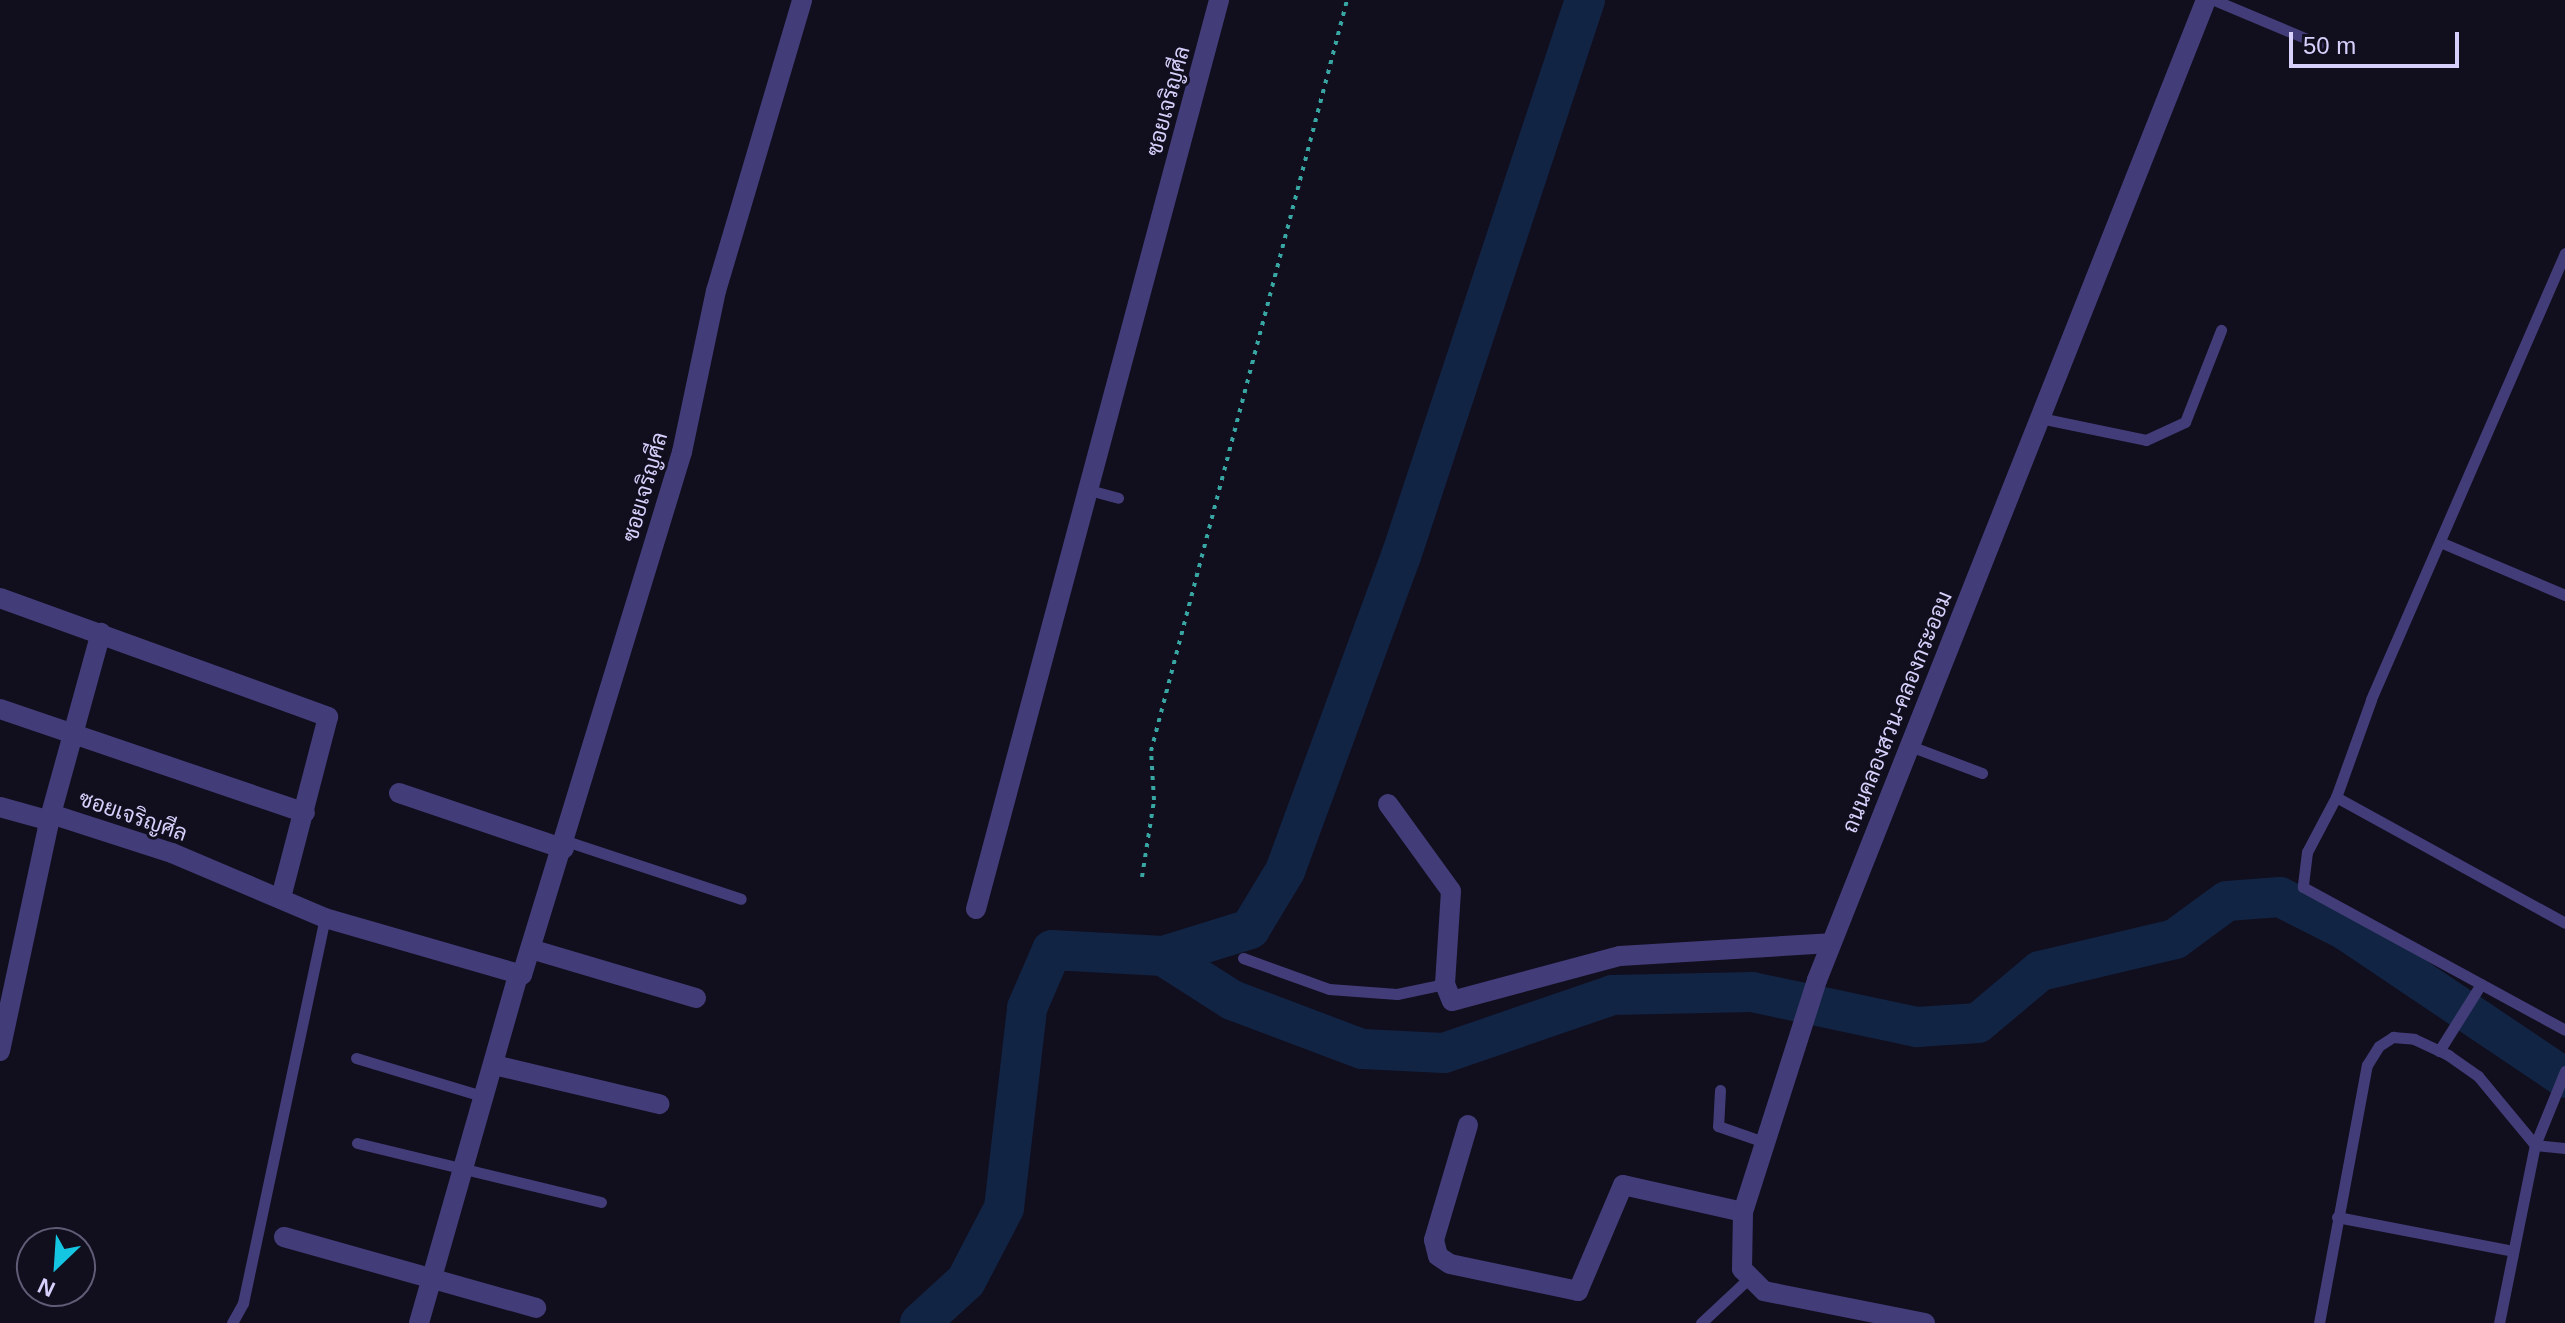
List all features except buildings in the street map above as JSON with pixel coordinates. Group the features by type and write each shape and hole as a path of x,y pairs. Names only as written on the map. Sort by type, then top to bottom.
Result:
{"street":[{"name":"ซอยเจริญศีล","path":"419,1323 466,1169 517,979 534,950 682,452 716,291 802,0"},
{"name":"ซอยเจริญศีล","path":"976,909 1219,0"},
{"name":"ถนนคลองสวน-คลองกระออม","path":"1747,1280 1737,1240 1794,1042 2206,0"},
{"path":"0,598 323,712 329,732 281,897"},
{"path":"0,807 50,818 101,633"},
{"path":"0,709 305,813"},
{"path":"399,793 565,845"},
{"path":"1388,804 1451,891 1445,984 1458,1002 1620,956 1831,943"},
{"name":"ซอยเจริญศีล","path":"0,1051 50,818 281,897 325,918 517,979"},
{"path":"534,950 696,998"},
{"path":"494,1065 659,1104"},
{"path":"1468,1125 1434,1240 1438,1256 1450,1264 1578,1291 1623,1185 1743,1212"},
{"path":"284,1237 431,1281 536,1308"},
{"path":"1747,1280 1764,1291 1925,1323"}],"lane":[{"path":"2214,0 2319,44"},
{"path":"2565,253 2440,542 2336,797 2307,852 2303,887 2479,987 2565,1030"},
{"path":"2040,418 2146,440 2185,422 2221,330"},
{"path":"1089,490 1118,498"},
{"path":"2440,542 2565,595"},
{"path":"1910,746 1982,773"},
{"path":"2336,797 2565,923"},
{"path":"565,845 741,899"},
{"path":"232,1323 243,1303 325,918"},
{"path":"1243,958 1329,989 1397,994 1445,984"},
{"path":"2439,1051 2479,987"},
{"path":"2319,1323 2367,1065 2393,1037 2439,1051 2478,1076 2535,1145 2565,1148"},
{"path":"356,1058 485,1097"},
{"path":"2499,1323 2535,1145 2565,1071"},
{"path":"1720,1090 1718,1126 1764,1142"},
{"path":"357,1143 601,1202"},
{"path":"2337,1217 2513,1251"},
{"path":"1701,1323 1747,1280"}],"path":[{"path":"1142,877 1154,800 1151,751 1347,0"}],"waterway":[{"path":"920,1323 966,1281 1004,1208 1027,1008 1052,950 1163,956 1250,929 1285,871 1401,556 1585,0"},
{"path":"1163,956 1232,1000 1362,1049 1444,1053 1612,995 1752,992 1917,1027 1978,1023 2040,971 2175,939 2227,901 2280,897 2345,930 2565,1078"}]}
